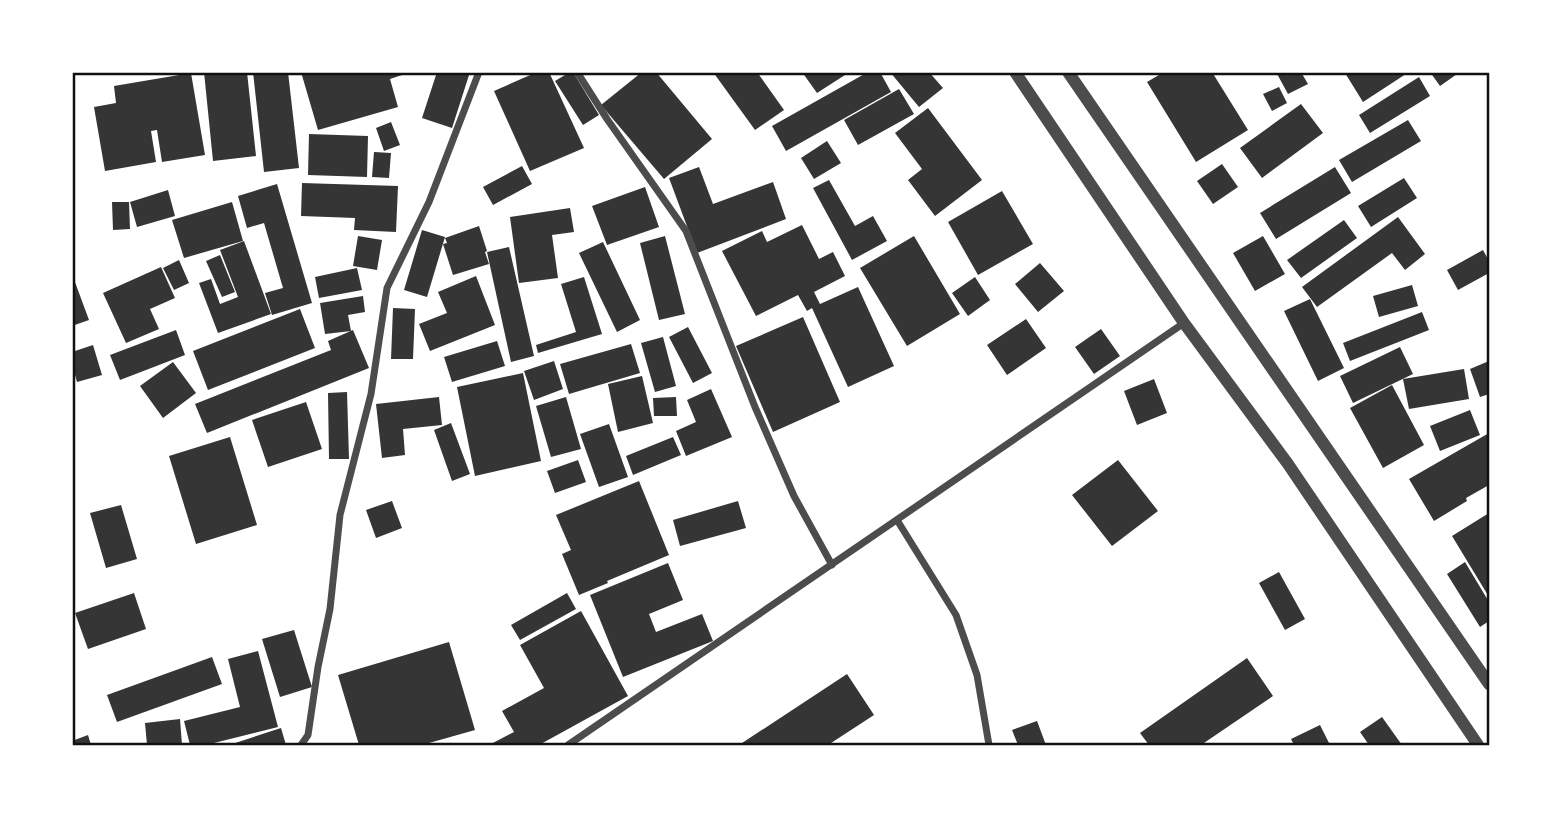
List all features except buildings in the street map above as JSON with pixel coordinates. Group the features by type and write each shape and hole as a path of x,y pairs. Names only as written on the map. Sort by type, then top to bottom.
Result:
{"street":[{"path":"301,745 308,735 330,609 340,515 371,394 387,288 429,202 479,72"},
{"path":"577,72 686,231 755,407 794,496 832,565"},
{"path":"1015,72 1184,323 1288,464 1478,745"},
{"path":"1068,72 1489,684"},
{"path":"568,745 1184,323"},
{"path":"897,520 956,615 977,675 989,745"}]}
